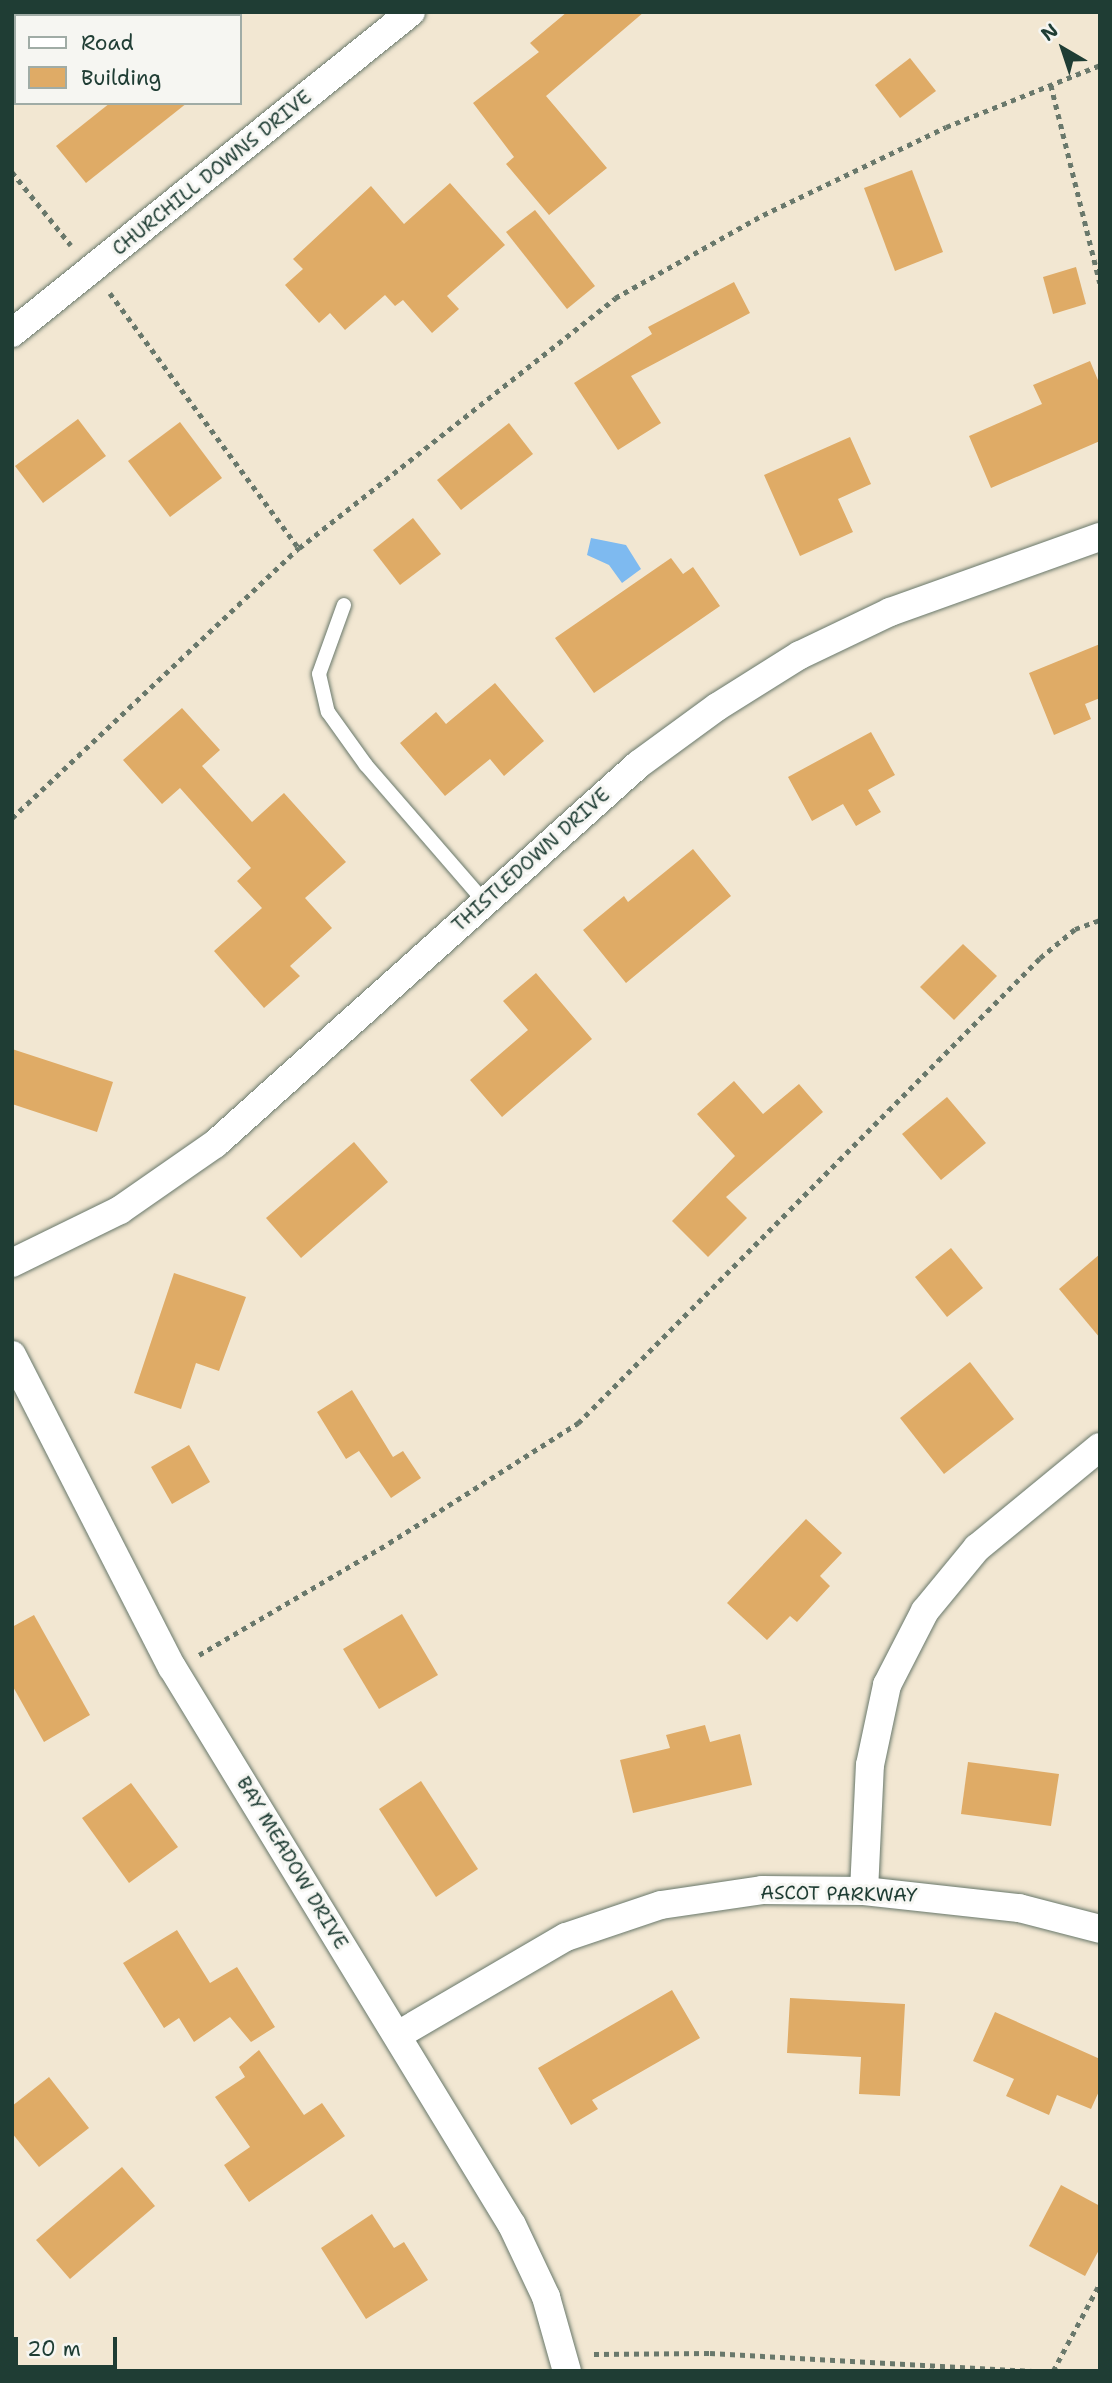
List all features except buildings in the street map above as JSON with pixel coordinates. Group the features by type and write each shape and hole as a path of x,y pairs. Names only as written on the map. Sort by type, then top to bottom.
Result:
{"street":[{"name":"CHURCHILL DOWNS DRIVE","path":"12,333 411,12"},
{"name":"THISTLEDOWN DRIVE","path":"12,1263 120,1210 215,1144 639,764 717,707 800,655 890,612 1100,537"},
{"name":"BAY MEADOW DRIVE","path":"12,1355 172,1667 512,2225 546,2297 566,2363"},
{"path":"864,1891 870,1765 887,1685 925,1611 977,1548 1100,1447"},
{"name":"ASCOT PARKWAY","path":"398,2035 566,1937 661,1905 762,1890 864,1891 1019,1908 1100,1929"}],"lane":[{"path":"344,605 319,674 328,712 366,765 484,901"}],"path":[{"path":"12,818 299,548 615,298 763,215 946,127 1100,65"},
{"path":"1051,85 1100,283"},
{"path":"12,172 92,270 299,548"},
{"path":"172,1667 221,1644 578,1423 1040,958 1075,929 1100,920"},
{"path":"1053,2371 1100,2283"},
{"path":"566,2363 710,2353 1037,2371"}],"water":[{"path":"591,538 626,545 641,569 622,583 609,565 587,555"}]}
